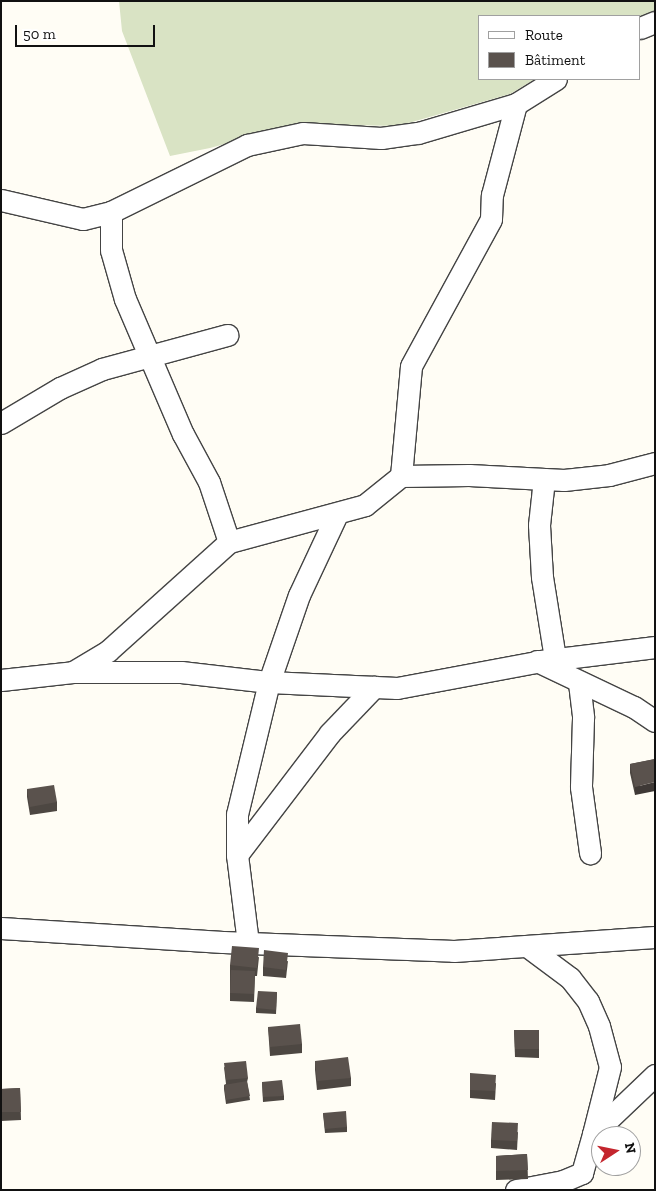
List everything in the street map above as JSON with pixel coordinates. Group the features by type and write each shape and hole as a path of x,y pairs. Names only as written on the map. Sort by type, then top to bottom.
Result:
{"street":[{"path":"641,28 655,22"},
{"path":"1,200 83,219 111,212 247,145 303,133 381,138 418,133 516,104 554,80"},
{"path":"401,476 412,366 482,241 491,219 492,195 516,104"},
{"path":"111,212 111,250 125,298 148,356 183,434 209,482 229,542"},
{"path":"1,423 60,388 102,369 227,335"},
{"path":"73,672 108,651 229,542 365,505 401,476 564,480 609,475 655,463"},
{"path":"544,479 539,525 546,660"},
{"path":"248,943 237,855 237,814 269,682 299,595 337,514"},
{"path":"1,680 73,672 181,672 269,682 396,688 546,660 655,647"},
{"path":"546,660 579,683 634,707 655,721"},
{"path":"579,683 583,718 581,787 590,853"},
{"path":"237,855 330,733 374,687"},
{"path":"1,928 248,943 454,951 655,937"},
{"path":"527,946 570,978 588,1001 599,1026 610,1067 595,1126"},
{"path":"601,1126 655,1075"},
{"path":"516,1190 563,1181 582,1173 591,1141"}],"green space":[{"path":"119,1 655,1 655,12 641,19 641,15 478,15 478,80 533,80 510,94 398,126 298,124 210,148 170,156 122,31"}],"building":[{"path":"655,759 655,782 635,787 630,764"},
{"path":"54,785 57,802 30,807 27,789"},
{"path":"232,946 259,948 257,968 230,965"},
{"path":"264,950 288,953 286,970 263,967"},
{"path":"231,970 255,971 254,994 230,993"},
{"path":"258,991 277,992 276,1010 256,1008"},
{"path":"300,1024 302,1044 270,1047 268,1027"},
{"path":"514,1030 539,1030 539,1049 515,1049"},
{"path":"348,1057 351,1078 317,1081 315,1061"},
{"path":"246,1061 248,1078 226,1080 224,1063"},
{"path":"470,1073 496,1075 495,1091 470,1090"},
{"path":"282,1080 284,1096 263,1097 262,1082"},
{"path":"247,1081 250,1096 226,1100 224,1085"},
{"path":"20,1088 21,1112 1,1112 1,1089"},
{"path":"346,1111 347,1127 325,1129 323,1113"},
{"path":"492,1122 518,1123 517,1141 491,1140"},
{"path":"527,1154 528,1170 496,1171 496,1156"}]}
